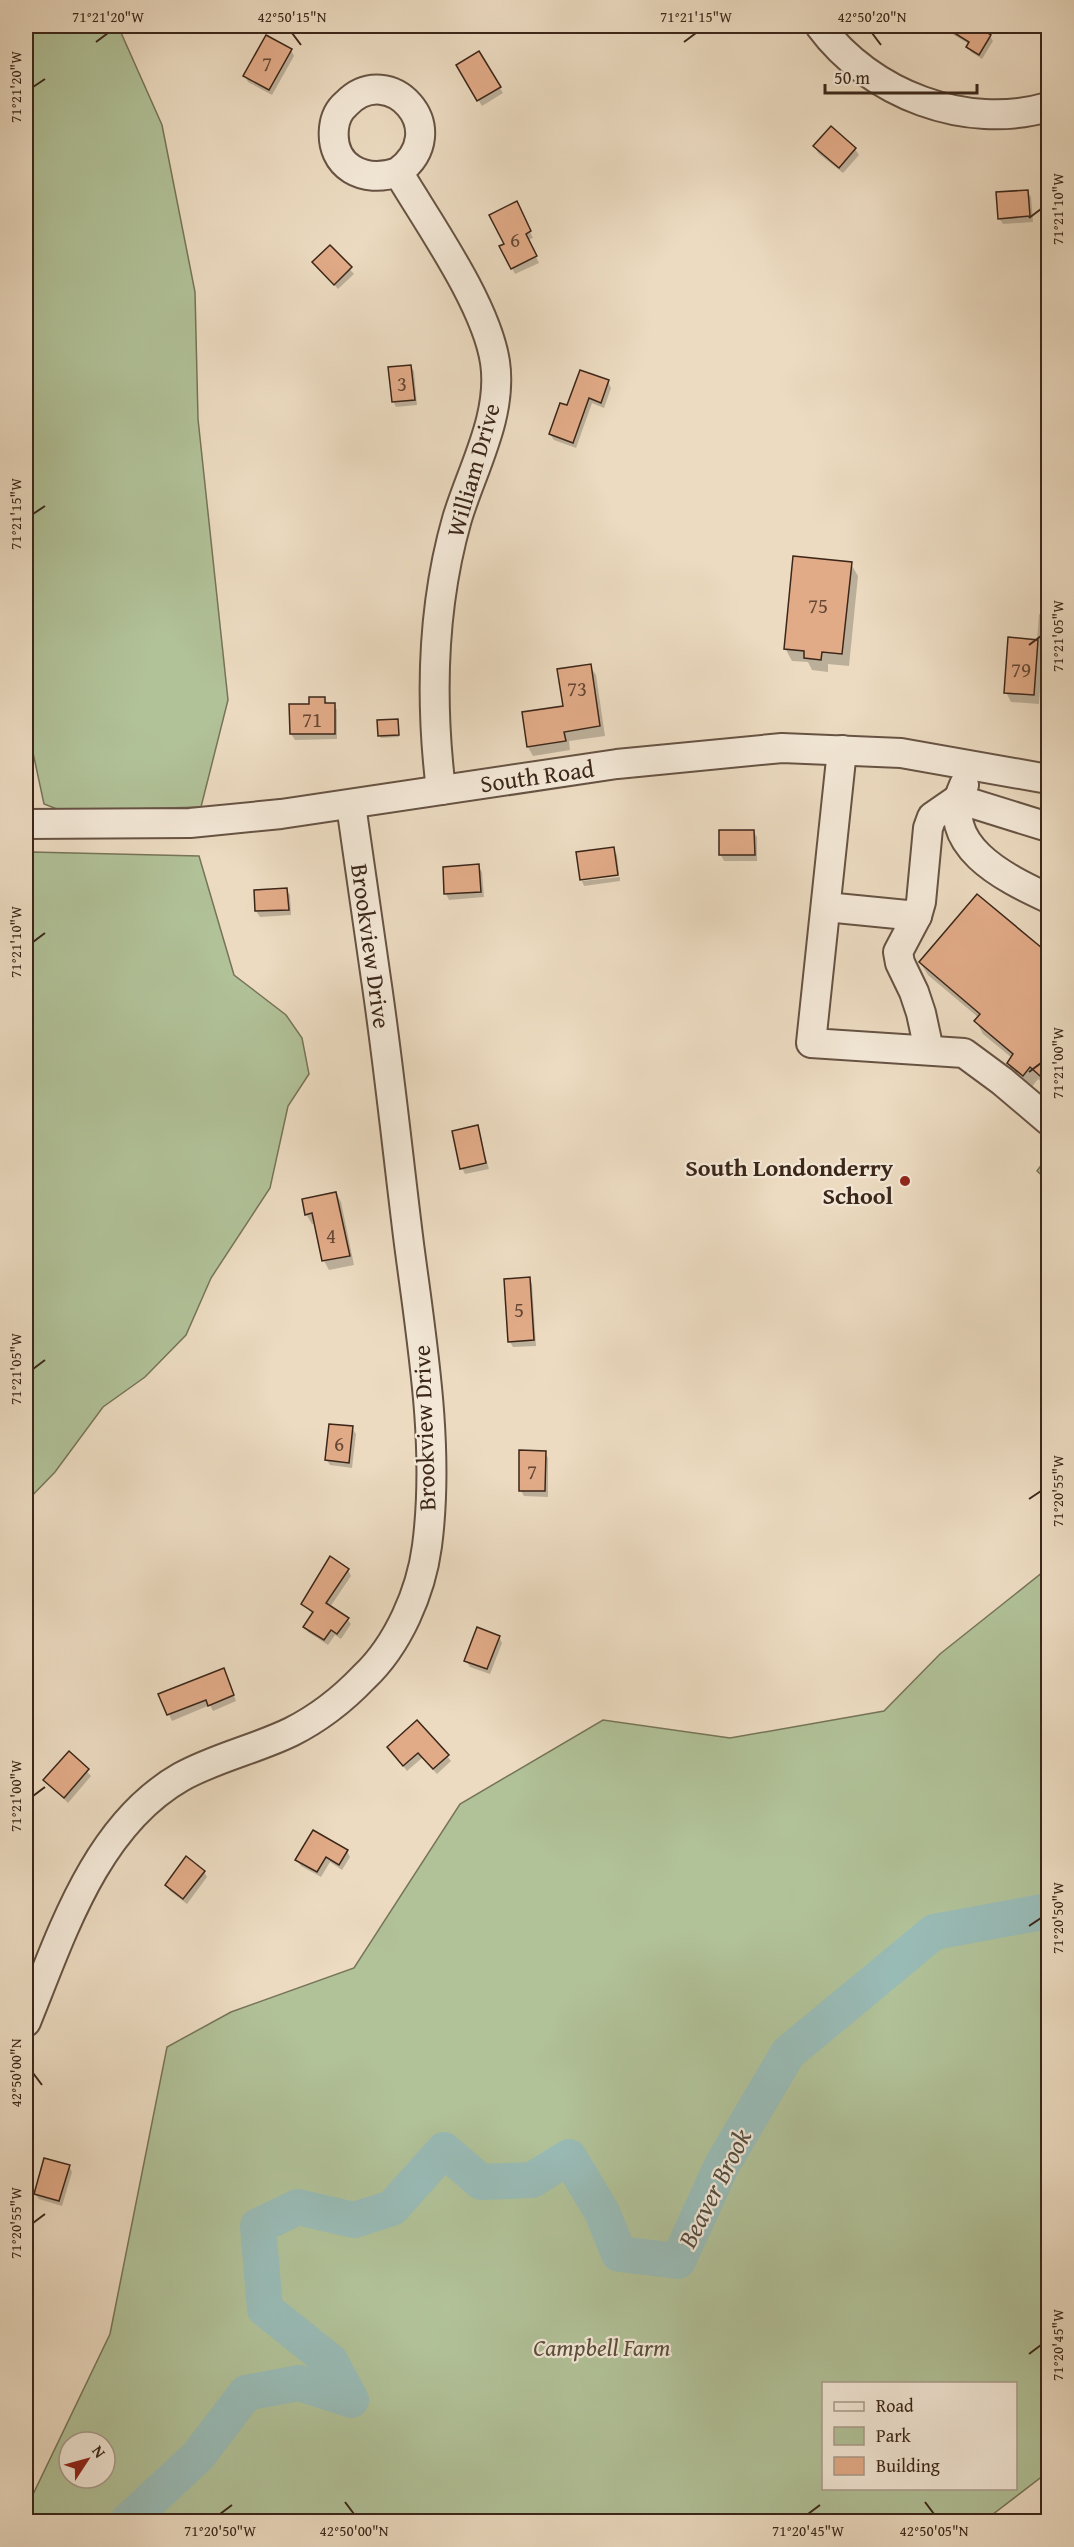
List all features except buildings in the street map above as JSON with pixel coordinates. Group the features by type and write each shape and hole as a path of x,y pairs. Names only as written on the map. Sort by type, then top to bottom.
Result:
{"street":[{"path":"820,26 860,67 880,81 924,102 947,109 995,114 1048,108"},
{"name":"William Drive","path":"398,172 478,311 495,363 491,419 458,519 439,612 434,682 435,748 441,790"},
{"name":"South Road","path":"26,824 190,823 351,805 617,764 782,748 901,753 1048,779"},
{"path":"842,750 811,1043 964,1053 1002,1081 1048,1120"},
{"path":"974,765 958,799 959,824 965,839 998,873 1048,898"},
{"path":"958,799 1048,827"},
{"path":"929,1050 921,1013 900,963 898,952 917,916 921,902 930,822 932,817 958,799"},
{"name":"Brookview Drive","path":"26,2022 76,1900 99,1858 128,1821 162,1789 182,1776 293,1731 333,1706 368,1674 396,1635 422,1570 427,1546 431,1475 427,1404 379,1003 351,805"},
{"path":"826,907 917,916"}],"green space":[{"path":"26,26 118,26 162,125 195,292 198,419 228,700 201,807 62,811 44,804 26,720"},
{"path":"31,852 199,856 234,975 286,1015 302,1038 309,1074 288,1106 270,1188 211,1278 186,1335 145,1377 103,1407 55,1472 26,1502 26,857"},
{"path":"1048,1156 1048,1181 1037,1171"},
{"name":"Campbell Farm","path":"1048,1568 1048,2357 1046,2444 1048,2472 984,2521 26,2521 26,2509 57,2444 57,2490 117,2490 117,2430 64,2430 110,2334 167,2047 231,2012 354,1968 460,1804 603,1720 730,1738 884,1711 940,1654"}],"waterway":[{"name":"Beaver Brook","path":"127,2522 198,2456 246,2393 299,2383 351,2400 330,2361 265,2309 258,2226 298,2207 354,2220 392,2208 444,2150 481,2182 532,2180 569,2157 602,2212 619,2254 678,2261 722,2165 788,2053 934,1932 1048,1911"}],"place":[{"name":"South Londonderry School","path":"905,1181"}]}
